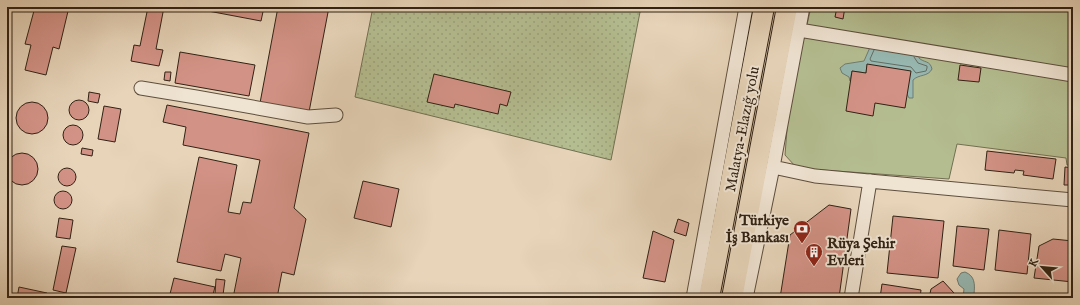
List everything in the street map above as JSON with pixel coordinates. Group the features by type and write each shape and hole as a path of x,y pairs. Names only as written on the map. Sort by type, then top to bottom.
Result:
{"highway":[{"name":"Malatya-Elazığ yolu","path":"709,298 764,7"},
{"name":"Malatya-Elazığ yolu","path":"732,298 787,7"}],"street":[{"path":"693,298 746,7"},
{"path":"746,298 773,167 803,7"},
{"path":"799,30 1073,75"},
{"path":"141,88 308,117 336,115"},
{"path":"773,167 815,176 1073,200"},
{"path":"851,298 870,181"}],"green space":[{"path":"373,7 641,7 611,160 355,97"},
{"path":"811,7 1073,7 1073,165 1067,165 1066,158 957,144 949,179 808,169 795,166 785,155 789,104"}],"water":[{"path":"871,45 919,55 919,58 930,64 932,69 930,72 913,80 913,98 909,98 907,94 867,65 866,73 852,71 850,81 849,77 842,73 840,68 845,64 864,61"},
{"path":"965,272 973,278 974,294 977,295 978,298 963,298 964,289 959,285 957,279 961,273"}],"building":[{"path":"7,7 13,7 11,13 7,16"},
{"path":"35,7 69,7 59,49 53,47 46,75 25,70 31,45 25,44"},
{"path":"148,7 164,7 156,49 163,50 159,66 131,61 134,45 140,46"},
{"path":"187,7 264,7 261,21"},
{"path":"278,7 329,7 309,112 260,103"},
{"path":"837,7 845,7 843,19 835,17"},
{"path":"180,52 255,65 249,96 175,83"},
{"path":"867,64 911,71 905,108 875,103 873,116 846,111 852,71 866,73"},
{"path":"960,65 981,68 979,82 958,80"},
{"path":"165,72 171,72 170,81 164,80"},
{"path":"434,74 511,92 507,106 500,104 498,114 455,104 454,108 427,102"},
{"path":"89,92 100,94 98,103 88,101"},
{"path":"79,100 86,103 89,110 86,117 79,120 72,117 69,110 72,103"},
{"path":"29,102 35,102 44,106 48,118 44,130 35,134 29,134 20,130 16,121 16,115 20,106"},
{"path":"167,105 309,133 294,208 306,219 294,275 282,272 277,298 233,298 241,258 225,254 221,271 177,262 199,157 237,165 228,212 240,214 243,202 251,203 260,160 183,145 186,127 163,122"},
{"path":"104,106 121,109 115,142 98,139"},
{"path":"73,125 80,128 83,135 80,142 73,145 66,142 63,135 66,128"},
{"path":"7,129 10,139 7,147"},
{"path":"82,148 93,150 92,156 81,154"},
{"path":"987,151 1056,159 1053,179 1023,175 1024,171 1015,170 1014,173 985,170"},
{"path":"19,153 25,153 34,157 38,169 34,181 25,185 19,185 10,181 6,172 6,166 10,157"},
{"path":"1065,167 1073,168 1073,185 1064,185"},
{"path":"63,168 71,168 76,173 74,184 71,186 63,186 58,181 58,173"},
{"path":"363,181 399,189 391,227 354,218"},
{"path":"59,191 67,191 72,196 70,207 67,209 59,209 54,204 54,196"},
{"name":"Rüya Şehir Evleri","path":"829,205 851,209 839,298 780,298 790,235"},
{"path":"893,216 944,221 938,278 887,273"},
{"path":"59,218 73,220 70,239 56,237"},
{"path":"678,219 689,223 686,236 674,232"},
{"path":"957,226 989,229 984,270 953,266"},
{"path":"999,230 1031,234 1027,274 995,270"},
{"path":"653,231 674,240 665,282 643,278"},
{"path":"1053,239 1073,241 1073,282 1034,278 1039,246"},
{"path":"62,246 76,248 66,293 53,290"},
{"path":"174,278 215,287 212,298 169,298"},
{"path":"216,279 225,280 223,295 215,294"},
{"path":"943,281 954,293 953,298 929,298 931,289"},
{"path":"882,284 921,290 920,298 880,298"},
{"path":"19,287 47,293 46,298 17,298"}],"place":[{"name":"Türkiye İş Bankası","path":"802,244"},
{"name":"Rüya Şehir Evleri","path":"814,267"}]}
